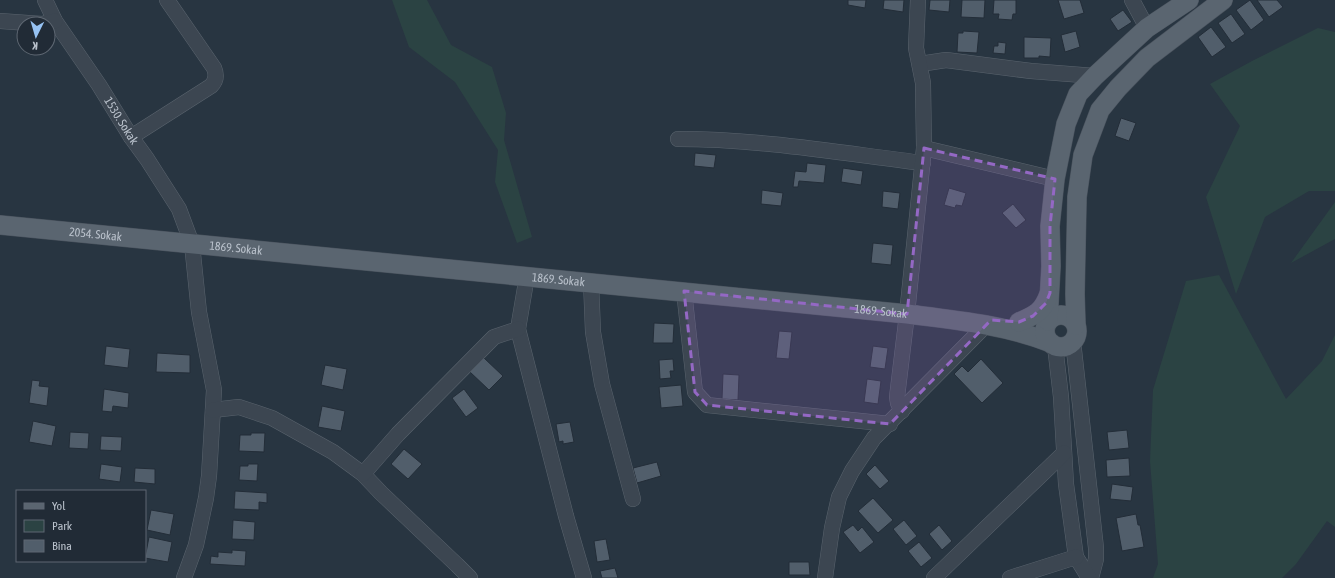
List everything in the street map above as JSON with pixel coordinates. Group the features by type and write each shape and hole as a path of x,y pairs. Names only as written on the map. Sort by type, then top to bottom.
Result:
{"main road":[{"path":"1189,0 1147,28 1095,76 1078,94 1066,124 1055,180 1050,226 1050,293 1045,335 1053,344 1065,346 1074,333 1077,197 1083,155 1100,110 1118,88 1147,58 1223,0"},
{"name":"2054. Sokak","path":"0,225 192,244"},
{"name":"1869. Sokak","path":"192,244 684,291 916,316 1024,333 1053,344"},
{"path":"1019,322 1040,311 1046,303 1050,293"},
{"path":"1047,323 1058,315 1063,315 1073,320 1074,333"},
{"name":"1869. Sokak","path":"916,316 1047,323"}],"street":[{"name":"1530. Sokak","path":"45,0 53,16"},
{"path":"131,137 211,86 216,79 214,68 167,0"},
{"path":"902,411 898,404 897,397 916,316 922,163 924,148 923,83 916,48 918,0"},
{"path":"1132,0 1147,28"},
{"path":"0,21 16,22"},
{"name":"1530. Sokak","path":"56,22 99,85 131,137 179,208 192,244 199,312 214,390 209,476 206,498 196,545 184,578"},
{"path":"920,64 946,60 1031,71 1095,76"},
{"path":"678,139 714,139 775,144 922,163"},
{"path":"924,148 1055,180"},
{"path":"527,276 518,329 566,516 584,578"},
{"path":"591,282 593,332 602,384 633,499"},
{"path":"684,291 695,392 707,405 890,424"},
{"path":"825,578 832,528 839,497 852,471 874,438 890,424 985,326"},
{"path":"363,474 398,434 494,337 518,329"},
{"path":"1074,333 1096,548 1096,559 1090,578"},
{"path":"1053,344 1061,397 1066,484 1076,557 1090,578"},
{"path":"213,410 239,407 272,418 333,452 363,474 470,578"},
{"path":"934,578 1064,453"},
{"path":"1010,578 1076,557"}],"highlighted area":[{"path":"924,148 1055,179 1050,226 1050,293 1046,303 1033,316 1019,322 991,320 890,424 707,405 695,392 684,291 907,314"}],"green space":[{"path":"392,0 427,0 451,45 492,67 506,113 504,140 532,237 517,243 495,182 498,150 455,82 409,47"},
{"path":"1318,28 1335,32 1335,191 1309,191 1265,217 1236,294 1206,197 1240,126 1210,84"},
{"path":"1335,202 1335,239 1291,263"},
{"path":"1219,275 1286,399 1322,361 1335,335 1335,527 1327,521 1296,564 1282,578 1153,578 1158,564 1150,461 1153,390 1186,281"}],"building":[{"path":"848,0 866,0 865,8 848,5"},
{"path":"884,0 904,0 903,12 883,9"},
{"path":"930,0 950,0 949,12 929,10"},
{"path":"962,0 985,0 984,18 961,17"},
{"path":"994,0 1016,0 1016,14 1013,14 1012,20 998,19 999,14 993,14"},
{"path":"1058,0 1080,0 1084,13 1064,19"},
{"path":"1250,0 1264,20 1251,30 1236,10"},
{"path":"1257,0 1277,0 1283,7 1269,17"},
{"path":"1123,10 1132,22 1118,31 1110,19"},
{"path":"1231,14 1245,34 1232,43 1218,23"},
{"path":"1211,27 1226,47 1212,57 1198,37"},
{"path":"963,31 979,32 977,53 957,52 958,33 963,33"},
{"path":"1076,31 1080,47 1065,52 1061,35"},
{"path":"1024,37 1051,38 1050,57 1039,56 1039,58 1024,58"},
{"path":"998,42 1006,43 1005,54 993,53 994,46 998,46"},
{"path":"1121,118 1136,123 1129,141 1115,136"},
{"path":"695,153 716,155 714,168 694,166"},
{"path":"807,163 826,165 824,183 799,181 798,187 793,187 795,171 806,172"},
{"path":"843,168 863,171 861,185 841,182"},
{"path":"949,188 966,193 962,206 956,205 955,208 944,205"},
{"path":"762,190 783,193 781,206 761,204"},
{"path":"883,191 900,193 898,209 882,207"},
{"path":"1013,204 1026,220 1016,228 1002,213"},
{"path":"873,243 893,245 891,265 871,263"},
{"path":"654,323 674,324 673,343 653,343"},
{"path":"779,331 792,332 789,359 776,358"},
{"path":"106,346 130,349 128,368 104,365"},
{"path":"873,346 888,348 885,369 870,367"},
{"path":"157,353 190,355 190,373 156,372"},
{"path":"484,358 503,376 489,390 470,372"},
{"path":"673,359 674,371 670,371 671,378 660,379 659,360"},
{"path":"981,359 1003,383 982,403 954,374 962,366 968,372"},
{"path":"325,365 347,369 343,390 321,385"},
{"path":"723,374 739,375 738,400 722,399"},
{"path":"867,379 881,381 878,404 864,402"},
{"path":"32,380 40,381 39,386 49,387 47,406 29,403"},
{"path":"681,385 683,406 661,408 659,387"},
{"path":"104,389 129,393 128,408 113,406 112,412 102,411"},
{"path":"464,389 478,408 466,417 452,398"},
{"path":"322,406 345,411 341,431 318,427"},
{"path":"33,421 56,426 52,446 29,442"},
{"path":"570,422 574,442 563,444 563,441 559,442 556,424"},
{"path":"1127,430 1129,448 1109,450 1107,432"},
{"path":"70,432 89,433 88,449 69,448"},
{"path":"251,433 265,433 264,452 239,451 240,435 251,435"},
{"path":"101,436 122,437 121,451 100,450"},
{"path":"404,449 422,464 408,479 391,464"},
{"path":"1129,458 1130,476 1107,477 1106,460"},
{"path":"657,462 661,476 637,483 633,468"},
{"path":"101,464 122,467 120,482 99,479"},
{"path":"248,464 258,464 257,481 239,480 240,466 248,466"},
{"path":"875,465 889,481 880,489 866,474"},
{"path":"135,468 155,469 155,484 134,482"},
{"path":"1112,484 1133,487 1131,501 1110,499"},
{"path":"235,491 267,493 267,503 259,502 259,510 234,509"},
{"path":"873,498 893,520 878,533 858,511"},
{"path":"151,510 174,514 170,535 147,530"},
{"path":"1136,514 1138,525 1140,525 1144,547 1122,551 1116,518"},
{"path":"233,520 255,522 254,540 232,539"},
{"path":"904,520 917,536 906,545 893,529"},
{"path":"853,525 858,531 862,527 874,542 860,553 843,532"},
{"path":"939,525 952,541 942,550 929,534"},
{"path":"149,537 172,542 168,562 146,558"},
{"path":"606,539 610,560 597,562 594,541"},
{"path":"919,542 932,558 921,567 908,551"},
{"path":"232,550 246,551 245,566 210,564 211,556 218,557 218,552 232,553"},
{"path":"789,562 809,562 810,575 789,575"},
{"path":"615,568 618,578 602,578 600,571"}]}
